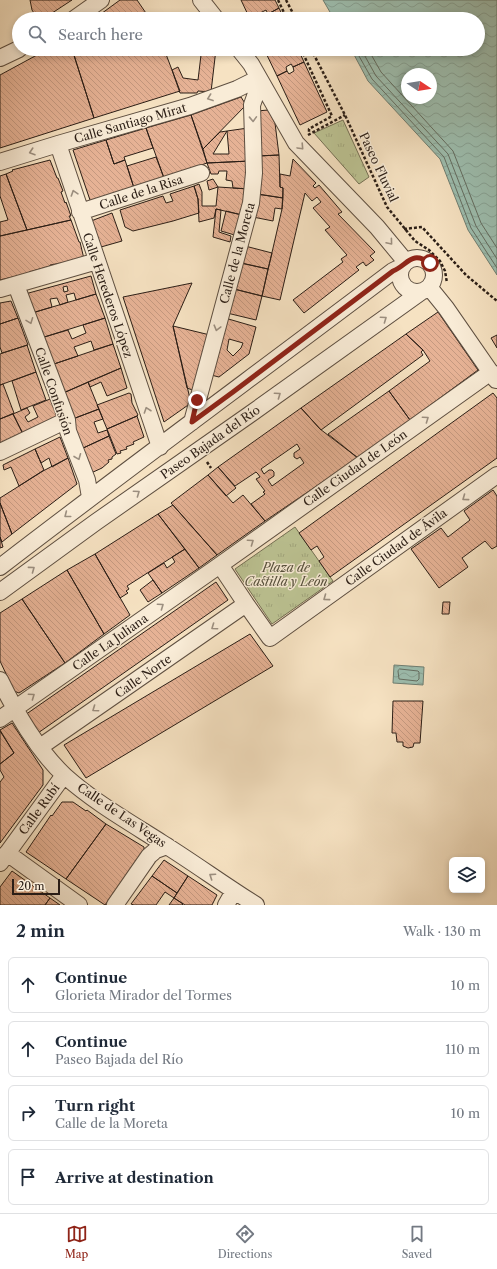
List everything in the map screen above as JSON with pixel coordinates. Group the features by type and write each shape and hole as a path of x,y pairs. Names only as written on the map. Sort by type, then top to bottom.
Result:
{"street":[{"path":"84,12 101,0"},
{"path":"201,0 210,12"},
{"path":"0,58 12,52"},
{"path":"245,56 251,64 296,143 377,227 404,265"},
{"name":"Calle Santiago Mirat","path":"0,162 190,106 259,80"},
{"name":"Calle de la Moreta","path":"192,422 251,203 254,173 252,105 259,80"},
{"name":"Calle Herederos López","path":"58,144 96,261 160,446"},
{"name":"Calle de la Risa","path":"80,212 201,172"},
{"path":"418,257 424,259 430,263 434,269 435,275 433,282 425,290 414,292 408,290 400,280 404,265 411,258 418,257"},
{"path":"0,289 96,261"},
{"name":"Paseo Bajada del Río","path":"0,567 90,497 233,392 393,271 404,265"},
{"name":"Calle Confusión","path":"16,285 67,420 68,431 87,480 90,497"},
{"path":"425,290 446,308 494,376"},
{"name":"Paseo Bajada del Río","path":"0,592 96,522 425,290"},
{"name":"Calle Ciudad de León","path":"220,566 494,376"},
{"path":"0,452 67,420"},
{"name":"Calle Ciudad de Ávila","path":"246,604 270,638 497,475"},
{"path":"220,566 246,604"},
{"name":"Calle La Juliana","path":"0,719 220,566"},
{"name":"Calle Norte","path":"40,747 246,604"},
{"name":"Calle de Las Vegas","path":"0,680 14,709 40,747 64,775 100,804 167,846 230,898 256,905"},
{"name":"Calle Rubí","path":"3,858 64,775"},
{"path":"115,905 150,856 156,850 167,846"},
{"path":"3,858 78,905"}],"path":[{"path":"278,0 284,12"},
{"path":"286,0 292,12"},
{"path":"304,56 332,116 310,128 308,135"},
{"name":"Paseo Fluvial","path":"315,56 345,116 387,207 403,229 415,241 429,250 440,261 445,271 447,284"},
{"path":"308,135 345,116"},
{"path":"308,135 313,140"},
{"path":"403,229 422,227 466,275 497,301"}],"green space":[{"path":"343,120 369,177 359,184 314,133"},
{"name":"Plaza de Castilla y León","path":"295,527 333,581 272,624 235,569"}],"water":[{"path":"323,0 497,0 497,275 468,230 440,159 368,81 355,56 485,56 485,12 330,12"},
{"path":"394,665 424,667 423,685 393,683"}],"building":[{"path":"30,0 72,0 54,12 33,12"},
{"path":"120,0 137,0 145,12 104,12"},
{"path":"241,0 275,0 279,8 272,12 267,12 266,10 262,12 247,12"},
{"path":"279,8 281,12 272,12"},
{"path":"35,56 74,56 94,118 0,148 0,75"},
{"path":"74,56 167,56 180,91 94,118"},
{"path":"201,56 215,56 211,92 198,91 197,93 180,93 172,70 178,67 183,78 198,80"},
{"path":"267,56 301,56 304,62 293,67 291,64 286,67 287,71 277,76"},
{"path":"304,62 327,112 300,125 277,76 287,71 289,74 294,71 293,67"},
{"path":"241,97 246,105 203,149 191,115"},
{"path":"268,110 275,123 279,155 258,156 257,111"},
{"path":"191,115 207,163 164,178 146,128"},
{"path":"146,128 153,148 124,157 125,160 114,164 106,140"},
{"path":"248,128 250,161 207,163 203,149 220,132","holes":["227,131 229,154 213,154"]},
{"path":"106,140 114,164 125,160 134,188 91,203 73,150"},
{"path":"279,155 280,187 283,188 283,198 257,194 258,156"},
{"path":"156,157 164,178 134,188 127,166"},
{"path":"293,159 316,183 313,186 315,188 319,185 342,212 338,214 375,252 370,256 374,260 366,266 363,262 356,267 359,270 304,313 293,300 343,262 341,259 347,255 325,230 330,227 313,208 321,202 317,197 312,201 305,193 280,300 262,296 282,209 283,188 280,187 280,174 290,176"},
{"path":"50,160 63,191 61,192 71,216 69,216 71,220 27,230 6,174 13,171 12,170"},
{"path":"250,161 249,189 233,188 232,181 226,180 227,171 219,171 218,174 211,174 207,163"},
{"path":"6,174 27,230 0,236 0,222 8,220 0,196 0,176"},
{"path":"213,179 218,187 209,190 207,181"},
{"path":"199,184 202,192 202,206 216,206 218,187 249,189 242,215 216,209 214,218 199,222 198,199 194,186"},
{"path":"194,186 198,199 199,213 133,231 125,227 120,210 163,196 166,203 173,201 170,194"},
{"path":"257,194 283,198 282,209 275,208 273,221 253,217"},
{"path":"216,209 221,210 219,232 231,236 230,242 213,237"},
{"path":"226,211 242,215 238,236 221,231"},
{"path":"112,213 122,241 101,247 91,221"},
{"path":"71,220 80,242 84,259 50,265 29,273 0,280 0,236"},
{"path":"245,246 272,253 268,269 241,263"},
{"path":"241,263 268,269 262,296 234,289"},
{"path":"91,276 96,294 76,300 74,293 66,295 68,302 60,305 57,298 50,299 52,307 32,313 25,294","holes":["67,286 68,291 64,292 63,287"]},
{"path":"192,283 173,326 191,403 164,422 123,297"},
{"path":"234,289 262,296 256,320 227,313"},
{"path":"96,294 105,318 41,338 32,313"},
{"path":"11,301 18,318 0,324 0,303"},
{"path":"438,312 478,370 410,420 389,391 430,361 423,350 406,334"},
{"path":"18,318 28,345 2,353 0,347 0,324"},
{"path":"105,318 113,344 94,350 91,341 74,347 78,356 51,365 41,338 68,330 72,339 86,333 83,325"},
{"path":"225,318 256,327 249,354 219,377 211,375","holes":["229,339 243,343 241,348 233,356 227,350"]},
{"path":"173,326 210,335 195,391 187,388"},
{"path":"406,334 423,350 421,352 423,355 321,430 301,408"},
{"path":"497,335 497,348 491,338"},
{"path":"113,344 121,368 61,394 51,365"},
{"path":"27,345 36,372 0,385 0,354"},
{"path":"121,368 127,388 107,396 101,382 90,387 88,382"},
{"path":"36,372 46,400 21,410 12,381"},
{"path":"88,382 99,409 70,420 61,394"},
{"path":"3,384 14,413 0,419 0,385"},
{"path":"389,391 410,420 358,458 328,434"},
{"path":"129,393 131,394 132,403 138,415 107,429 97,405"},
{"path":"493,393 497,398 497,458 330,577 319,561 324,557 317,546 311,550 299,533"},
{"path":"55,397 62,416 23,434 13,414 27,408 30,413 25,417 28,422 38,417 33,406"},
{"path":"301,408 320,429 358,458 265,521 251,504 265,494 263,492 265,491 256,479 260,477 258,474 256,472 235,486 218,467","holes":["297,444 300,449 294,453 294,457 297,459 300,457 304,463 272,486 268,480 274,476 274,472 269,470 264,474 261,469"]},
{"path":"99,409 103,419 94,422 98,433 107,430 109,436 81,449 70,420"},
{"path":"13,414 23,434 0,445 0,419"},
{"path":"137,416 144,437 133,442 134,444 126,447 127,449 120,451 121,453 117,454 107,429"},
{"path":"109,436 116,454 112,457 112,459 108,460 109,462 102,468 91,473 81,449"},
{"path":"60,437 68,458 52,467 49,458 41,463 35,449"},
{"path":"35,449 44,470 19,486 11,467 4,470 3,465"},
{"path":"68,458 77,484 12,534 0,503 0,498 43,471"},
{"path":"218,467 236,488 226,496 208,475"},
{"path":"208,475 233,503 243,495 265,521 217,555 171,503"},
{"path":"493,490 497,496 497,546 492,549 485,541 462,558 468,567 439,588 411,549 441,528 448,537 470,520 464,511"},
{"path":"0,503 12,534 2,542 0,537"},
{"path":"173,505 217,555 199,568 158,514"},
{"path":"158,514 185,549 127,586 129,589 126,591 128,593 120,598 95,554"},
{"path":"0,537 3,547 0,548"},
{"path":"185,549 199,568 162,593 148,573 164,563 167,568 175,562 172,557"},
{"path":"95,554 130,615 104,634 67,570"},
{"path":"67,570 104,634 65,663 22,599"},
{"path":"153,580 162,593 148,602 140,590"},
{"path":"216,582 228,600 38,733 25,715"},
{"path":"22,599 65,663 19,693 14,691 0,661 0,613"},
{"path":"443,602 450,602 449,614 442,614"},
{"path":"250,634 273,666 86,778 64,745"},
{"path":"393,701 423,701 420,743 414,743 413,747 408,748 403,746 403,742 397,742 396,733 392,733"},
{"path":"12,723 43,770 43,785 0,843 0,782 4,777 0,770 0,764 14,753 0,730"},
{"path":"0,731 14,753 0,764"},
{"path":"62,802 73,802 106,824 66,879 26,852 51,815 52,816"},
{"path":"106,824 144,847 144,852 105,905 66,879"},
{"path":"164,860 188,876 177,893 152,876"},
{"path":"12,871 50,898 45,905 0,905 0,887"},
{"path":"152,876 177,893 174,898 165,892 156,905 131,904"},
{"path":"188,876 217,895 212,905 185,905 174,898"},
{"path":"50,898 60,905 45,905"},
{"path":"174,898 183,904 169,905"}],"route":[{"path":"197,400 192,422 393,271 401,267 411,258 418,257 430,263"}]}
